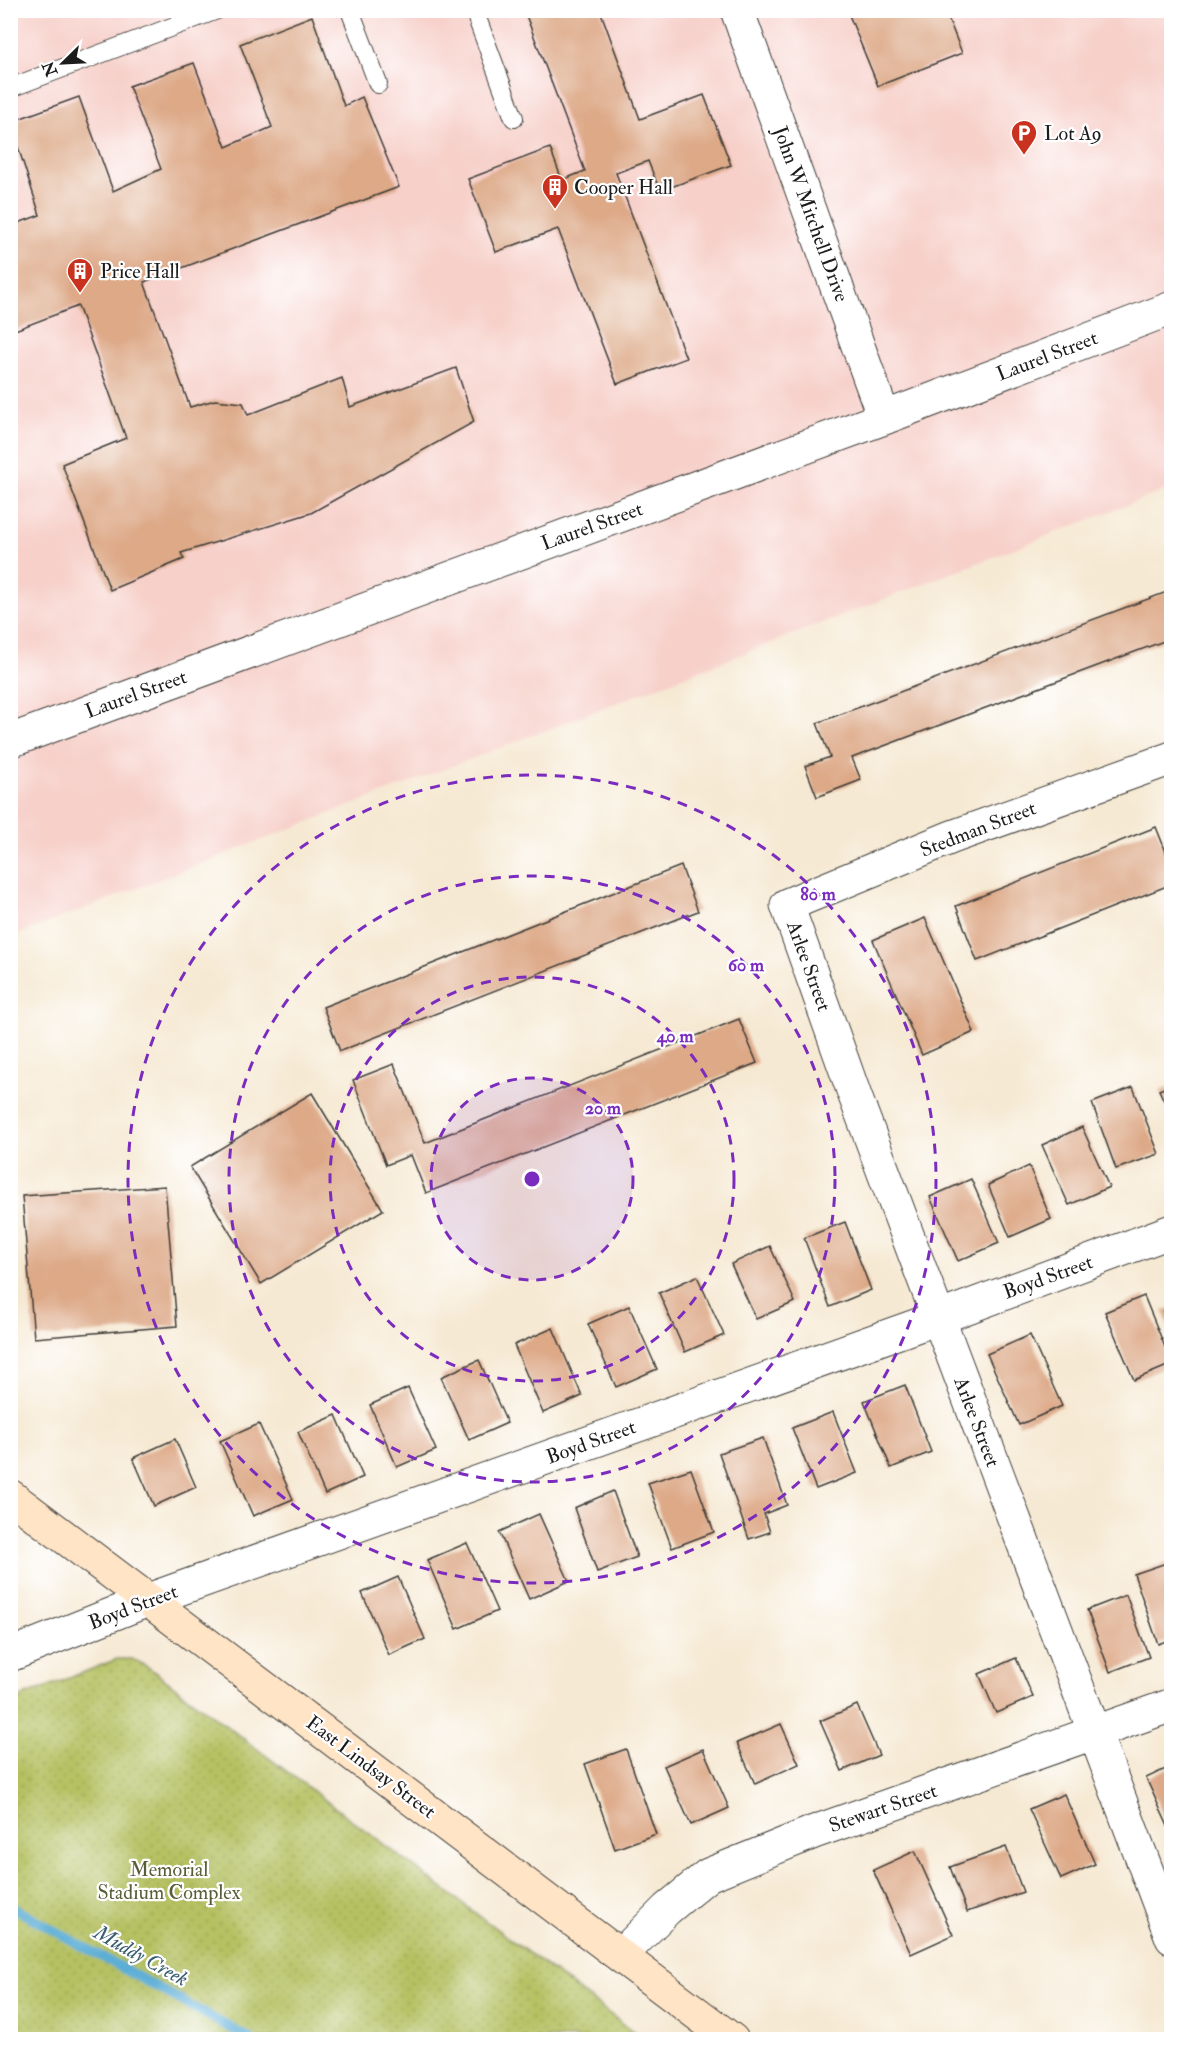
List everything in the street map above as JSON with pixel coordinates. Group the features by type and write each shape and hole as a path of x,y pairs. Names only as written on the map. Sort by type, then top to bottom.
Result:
{"street":[{"name":"John W Mitchell Drive","path":"737,10 884,418"},
{"name":"Laurel Street","path":"10,741 884,418 1172,308"},
{"name":"Stedman Street","path":"787,905 952,837 1172,758"},
{"name":"Arlee Street","path":"787,905 938,1318 1172,1938"},
{"name":"Boyd Street","path":"10,1655 148,1600 938,1318 1172,1231"},
{"name":"East Lindsay Street","path":"10,1496 732,2040"},
{"name":"Stewart Street","path":"621,1955 708,1875 814,1832 1172,1705"}],"lane":[{"path":"10,88 217,10"},
{"path":"350,10 378,84"},
{"path":"474,10 514,118"}],"shaded area":[{"path":"11,11 1171,11 1171,488 11,937"}],"green space":[{"name":"Memorial Stadium Complex","path":"117,1659 132,1659 148,1667 643,2039 11,2039 11,1701"}],"building":[{"name":"Cooper Hall","path":"524,10 600,10 640,119 704,95 731,165 660,191 648,161 616,173 686,358 617,384 558,229 496,252 468,179 550,148 562,180 585,171"},
{"path":"847,10 945,10 962,53 878,86"},
{"name":"Price Hall","path":"312,16 344,106 362,97 399,187 144,282 190,407 215,400 243,403 248,415 342,378 350,407 456,368 474,422 311,513 181,553 184,559 110,590 62,464 126,438 78,306 10,332 10,226 40,215 10,122 79,97 113,191 161,169 129,86 194,63 226,147 272,127 240,44"},
{"path":"1172,590 1172,638 852,758 861,780 817,797 805,766 830,757 817,723"},
{"path":"1156,827 1172,867 1172,884 977,961 956,906"},
{"path":"681,866 698,911 340,1051 323,1007"},
{"path":"925,918 974,1032 922,1055 873,940"},
{"path":"739,1019 757,1063 426,1193 411,1155 386,1165 353,1080 394,1064 425,1143"},
{"path":"1172,1085 1172,1118 1159,1090"},
{"path":"1133,1087 1159,1154 1116,1169 1092,1103"},
{"path":"312,1093 383,1210 261,1284 190,1167"},
{"path":"1082,1127 1109,1187 1069,1205 1042,1145"},
{"path":"1029,1166 1051,1219 1010,1237 988,1185"},
{"path":"971,1179 999,1243 958,1261 930,1197"},
{"path":"165,1186 177,1326 34,1338 22,1196"},
{"path":"845,1222 871,1290 830,1307 804,1238"},
{"path":"770,1246 795,1302 756,1319 731,1264"},
{"path":"697,1276 724,1335 685,1352 659,1293"},
{"path":"1144,1296 1172,1364 1134,1380 1105,1312"},
{"path":"629,1306 657,1369 616,1387 588,1324"},
{"path":"1172,1308 1172,1333 1171,1333 1163,1311"},
{"path":"553,1328 582,1396 543,1413 514,1345"},
{"path":"1030,1335 1062,1406 1019,1425 987,1354"},
{"path":"479,1360 507,1423 469,1440 441,1377"},
{"path":"905,1385 931,1452 891,1468 864,1401"},
{"path":"408,1388 436,1450 397,1467 370,1405"},
{"path":"833,1412 857,1473 816,1489 792,1428"},
{"path":"336,1415 363,1477 325,1494 298,1432"},
{"path":"259,1424 293,1499 253,1516 220,1441"},
{"path":"763,1438 787,1505 764,1514 770,1532 749,1539 719,1453"},
{"path":"175,1439 196,1487 154,1506 133,1458"},
{"path":"691,1469 714,1532 672,1548 648,1483"},
{"path":"613,1491 637,1557 597,1572 574,1508"},
{"path":"539,1514 569,1581 529,1599 499,1532"},
{"path":"467,1543 497,1611 457,1629 427,1560"},
{"path":"1172,1561 1172,1639 1158,1644 1134,1574"},
{"path":"398,1577 425,1639 389,1655 362,1593"},
{"path":"1126,1595 1149,1657 1110,1672 1087,1610"},
{"path":"1016,1658 1033,1697 996,1713 979,1674"},
{"path":"857,1705 879,1755 842,1771 820,1721"},
{"path":"781,1724 799,1764 755,1784 737,1743"},
{"path":"626,1749 656,1834 615,1849 585,1764"},
{"path":"703,1749 729,1808 691,1825 664,1766"},
{"path":"1172,1766 1172,1835 1146,1778"},
{"path":"1064,1794 1095,1864 1061,1879 1029,1809"},
{"path":"1006,1847 1023,1892 967,1912 950,1867"},
{"path":"915,1851 953,1935 911,1954 873,1870"}],"waterway":[{"name":"Muddy Creek","path":"10,1906 252,2040"}],"place":[{"name":"Lot A9","path":"1024,156"},
{"name":"Cooper Hall","path":"555,210"},
{"name":"Price Hall","path":"80,294"}]}
